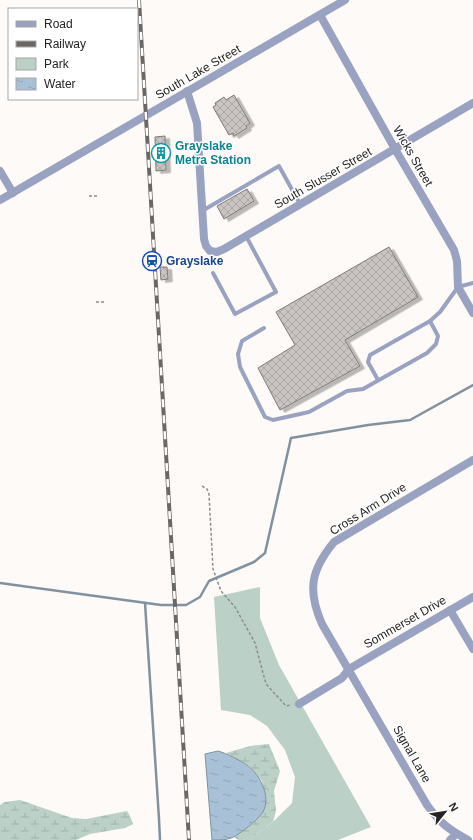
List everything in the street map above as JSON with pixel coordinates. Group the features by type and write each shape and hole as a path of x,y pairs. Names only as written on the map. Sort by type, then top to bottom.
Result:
{"street":[{"name":"South Lake Street","path":"0,200 345,0"},
{"name":"Wicks Street","path":"320,15 395,150 454,250 457,261 458,287 473,313"},
{"path":"187,92 197,123 202,211"},
{"name":"South Slusser Street","path":"202,211 206,246 210,251 217,252 395,150 473,103"},
{"path":"0,171 13,192"},
{"name":"Cross Arm Drive","path":"349,669 322,624 316,611 313,598 312,586 314,575 324,554 334,542 346,534 473,460"},
{"name":"Sommerset Drive","path":"299,704 342,678 349,669 473,597"},
{"path":"450,610 473,649"},
{"name":"Signal Lane","path":"349,669 427,805 436,818 453,837 468,840"}],"lane":[{"path":"202,211 278,166 300,205"},
{"path":"212,273 236,314 276,292 246,236"},
{"path":"378,380 368,362 370,355 430,321 440,312 458,287 473,283"},
{"path":"264,328 242,341 238,354 240,367 265,417 273,420 309,412 347,391 363,389 427,353 436,344 438,336 430,321"}],"path":[{"path":"90,196 97,196"},
{"path":"96,302 104,302"},
{"path":"202,486 207,489 209,499 213,569 221,591 235,607 256,643 266,684 286,706 299,704"}],"green space":[{"path":"260,587 260,618 279,665 371,827 338,840 249,840 273,822 292,803 295,777 285,750 267,726 250,715 221,710 214,597"},
{"path":"269,744 280,771 274,791 276,811 273,822 249,840 238,840 234,837 254,823 266,799 262,781 249,766 226,753 250,746"},
{"path":"20,800 72,818 86,819 127,811 133,824 125,828 90,834 76,840 0,840 0,805 5,802"}],"water":[{"path":"218,751 238,759 253,770 261,781 266,800 263,812 243,831 231,838 212,840 205,754"}],"building":[{"path":"234,95 250,123 246,126 247,128 234,136 233,133 229,135 213,107 216,105 215,103 224,97 226,100"},
{"name":"Grayslake Metra Station","path":"165,136 166,170 156,171 155,137"},
{"path":"247,189 254,201 224,219 217,206"},
{"path":"389,247 418,297 345,340 360,366 280,410 258,368 295,345 276,312"},
{"path":"160,267 167,267 168,279 161,280"}],"waterway":[{"path":"0,583 161,605 186,605 200,597 209,581 254,562 265,553 291,438 368,425 410,420 473,385"},
{"path":"145,603 160,840"}],"railway":[{"path":"139,0 189,840"}],"place":[{"name":"Grayslake Metra Station","path":"161,153"},
{"name":"Grayslake","path":"152,261"}]}
